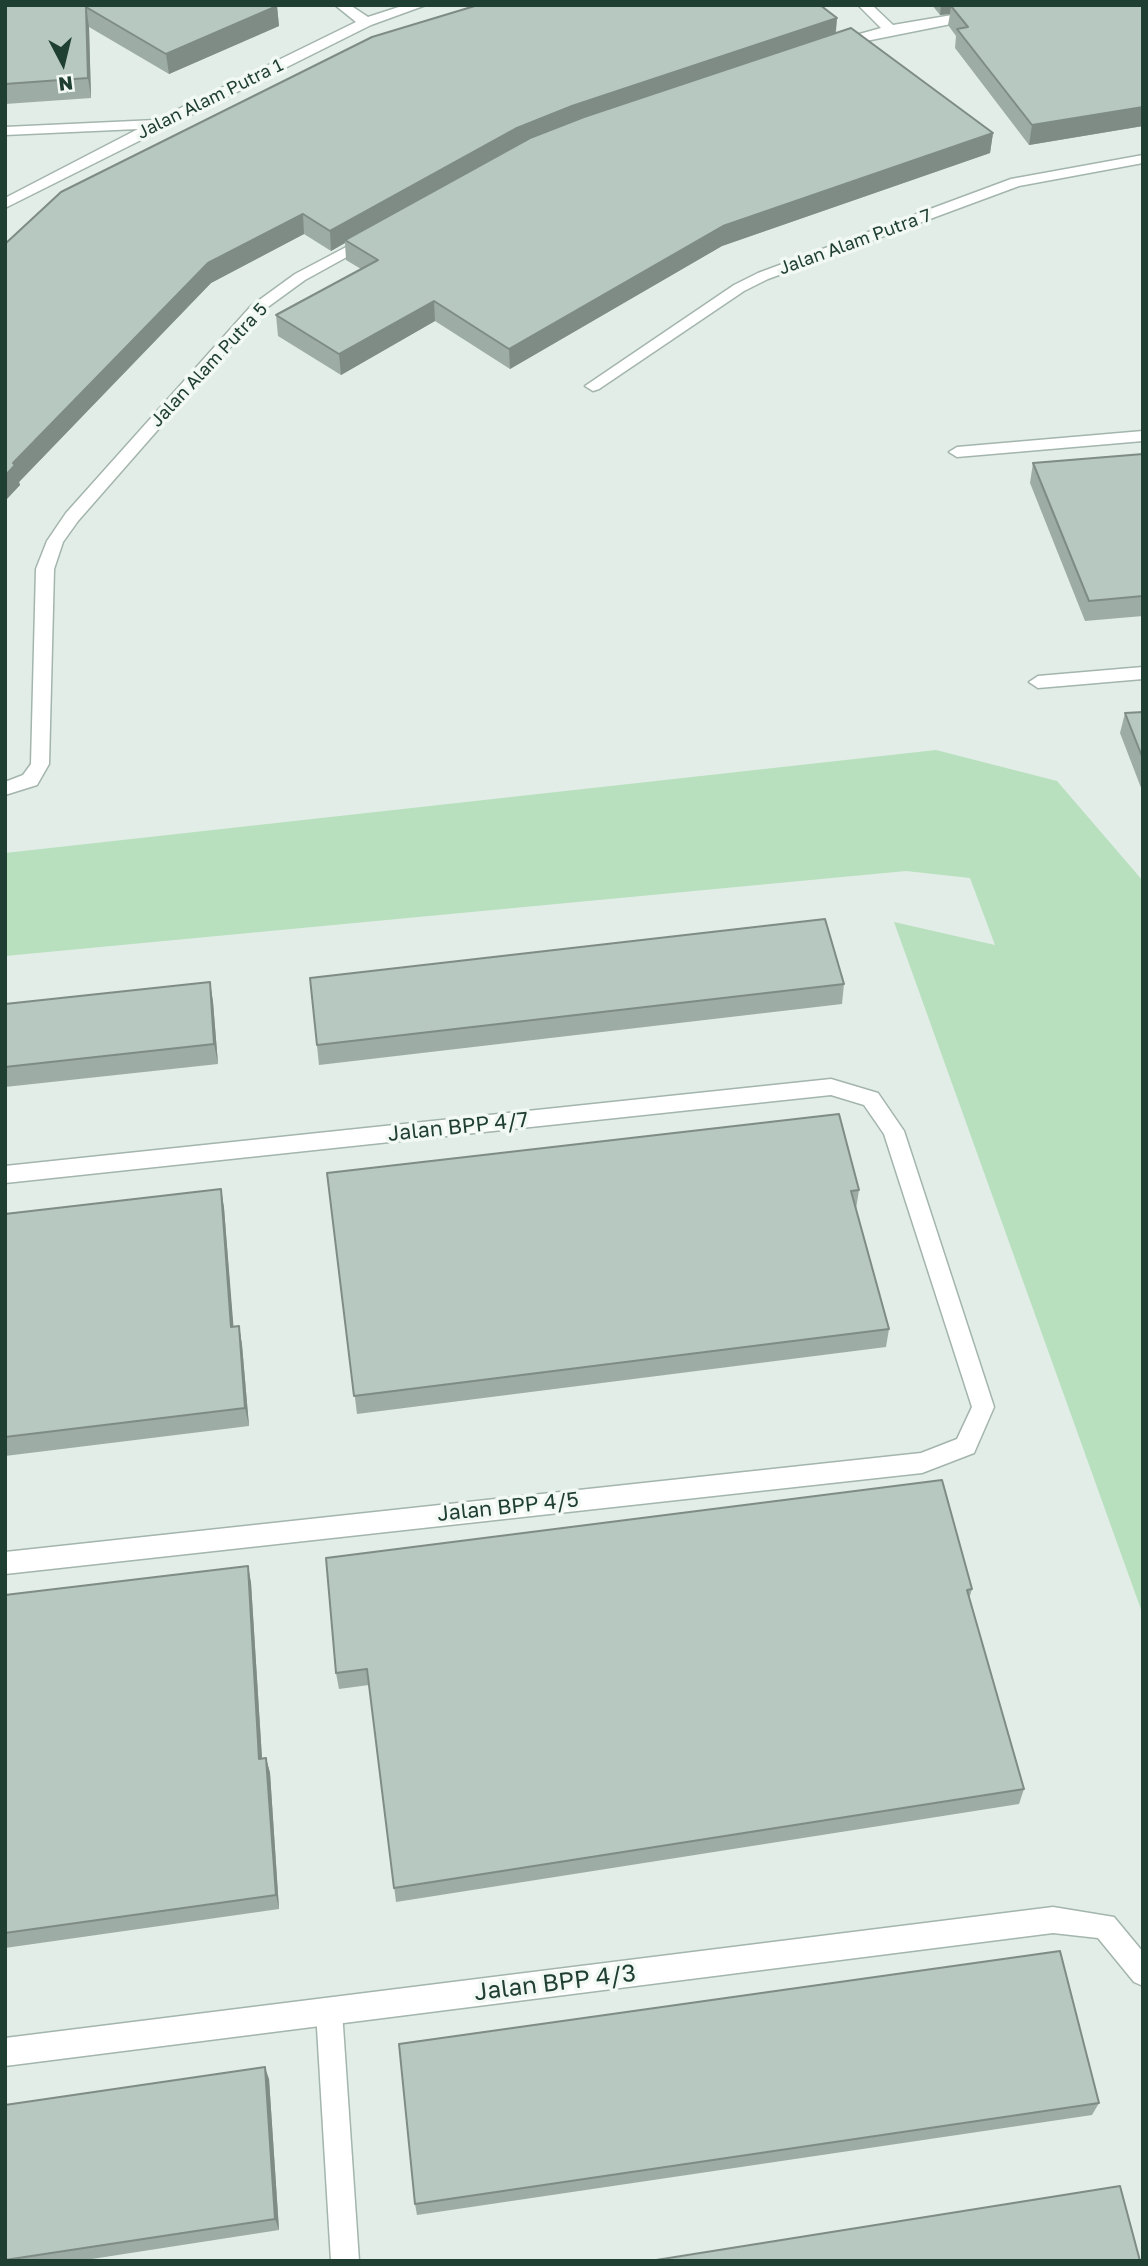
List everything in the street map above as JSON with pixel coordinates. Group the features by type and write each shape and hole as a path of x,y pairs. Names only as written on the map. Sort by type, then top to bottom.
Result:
{"street":[{"path":"341,5 366,22"},
{"name":"Jalan Alam Putra 1","path":"5,204 40,183 366,22 420,5"},
{"path":"864,5 890,30"},
{"path":"818,51 890,30 986,14"},
{"path":"5,131 161,124"},
{"name":"Jalan Alam Putra 7","path":"593,386 739,288 762,276 1016,182 1143,159"},
{"name":"Jalan Alam Putra 5","path":"5,789 30,780 40,764 45,569 55,541 72,517 256,309 300,277 383,231"},
{"path":"957,452 1143,436"},
{"path":"1038,682 1143,673"},
{"name":"Jalan BPP 4/7","path":"5,1175 831,1087 872,1099 894,1131 983,1408"},
{"name":"Jalan BPP 4/5","path":"5,1563 922,1463 966,1446 983,1408"},
{"name":"Jalan BPP 4/3","path":"5,2052 1053,1920 1105,1926 1143,1973"},
{"path":"329,2011 345,2261"}],"green space":[{"path":"936,750 1057,781 1143,881 1143,1615 894,922 995,945 970,878 906,871 5,956 5,853"}],"building":[{"path":"5,5 277,6 166,54 86,7 88,78 5,84"},
{"path":"478,5 820,5 837,18 572,106 517,128 330,231 303,214 208,263 13,463 15,465 5,476 5,244 61,192 372,37"},
{"path":"1143,5 1143,107 1032,125 957,29 968,27 951,6"},
{"path":"851,28 993,133 723,226 509,349 434,301 339,354 276,315 378,260 345,240 530,138 584,117"},
{"path":"1143,454 1143,596 1089,601 1033,463"},
{"path":"1143,712 1143,759 1125,713"},
{"path":"825,919 844,984 317,1045 310,978"},
{"path":"210,982 214,1044 5,1067 5,1004"},
{"path":"839,1114 859,1190 851,1191 889,1329 354,1396 327,1173"},
{"path":"221,1189 231,1327 239,1326 245,1408 5,1437 5,1214"},
{"path":"942,1480 972,1589 967,1590 1024,1789 394,1888 367,1669 336,1673 326,1558"},
{"path":"248,1566 259,1759 266,1758 276,1895 5,1933 5,1595"},
{"path":"1060,1951 1099,2103 415,2204 399,2044"},
{"path":"265,2067 275,2219 5,2260 5,2105"},
{"path":"1120,2186 1140,2261 650,2261"}]}
